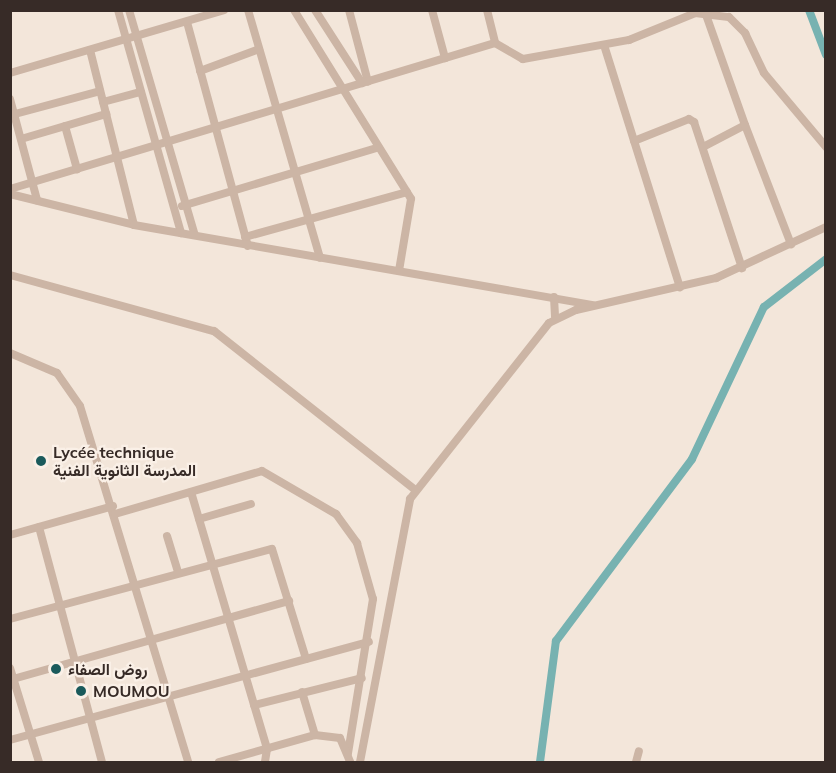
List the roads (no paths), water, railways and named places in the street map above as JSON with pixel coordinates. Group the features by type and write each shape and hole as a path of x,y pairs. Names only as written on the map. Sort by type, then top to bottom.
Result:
{"street":[{"path":"118,10 181,233"},
{"path":"129,10 195,236"},
{"path":"10,73 224,10"},
{"path":"248,10 320,258"},
{"path":"294,10 377,148 407,192 412,212 399,271"},
{"path":"315,10 365,82"},
{"path":"349,10 365,82"},
{"path":"487,10 495,43"},
{"path":"434,11 445,58"},
{"path":"705,12 791,244"},
{"path":"10,192 77,169 495,43 523,59 603,45 705,12 740,26 764,73 825,147"},
{"path":"187,22 246,242"},
{"path":"603,45 680,287"},
{"path":"200,71 259,49"},
{"path":"90,50 134,225"},
{"path":"15,114 100,91"},
{"path":"103,102 141,92"},
{"path":"10,99 15,114 14,128 21,139 37,200"},
{"path":"21,139 106,114"},
{"path":"634,141 690,119 703,147 742,268"},
{"path":"703,147 745,125"},
{"path":"65,126 77,169"},
{"path":"174,208 377,148"},
{"path":"10,192 134,225 246,242 320,258 593,305"},
{"path":"246,242 309,220 407,192"},
{"path":"360,762 403,516 415,490 555,317 593,305 680,287 742,268 825,227"},
{"path":"10,275 214,331 415,490"},
{"path":"554,297 555,317"},
{"path":"10,352 57,373 68,385 114,510 188,762"},
{"path":"10,535 191,492 262,471 336,514 357,543 368,573 374,613 349,758"},
{"path":"191,492 267,749 265,762"},
{"path":"199,519 251,504"},
{"path":"39,527 102,762"},
{"path":"167,536 178,572"},
{"path":"10,619 212,563 274,550 306,659"},
{"path":"13,679 289,601"},
{"path":"10,740 369,642"},
{"path":"10,668 39,762"},
{"path":"254,705 362,678"},
{"path":"302,692 315,735"},
{"path":"219,762 315,735 335,735 349,758"},
{"path":"636,762 639,751"}],"waterway":[{"path":"809,10 826,55"},
{"path":"540,762 556,641 692,459 764,307 826,259"}],"place":[{"name":"Lycée technique المدرسة الثانوية الفنية","path":"41,461"},
{"name":"روض الصفاء","path":"56,669"},
{"name":"MOUMOU","path":"81,691"}]}
